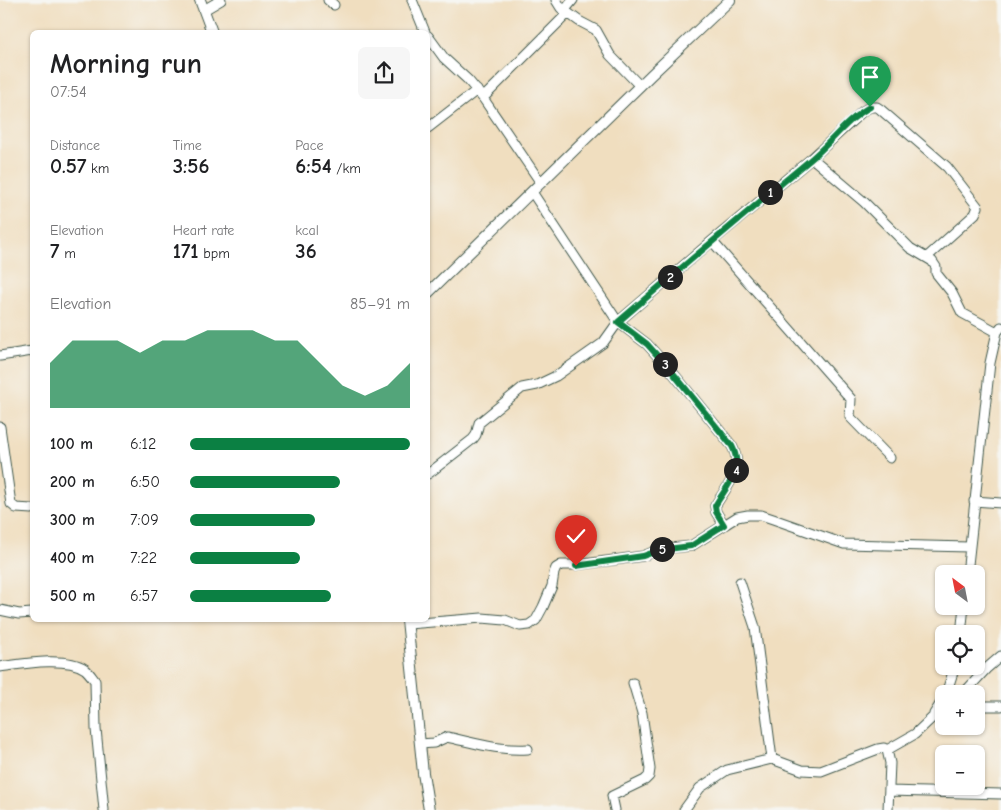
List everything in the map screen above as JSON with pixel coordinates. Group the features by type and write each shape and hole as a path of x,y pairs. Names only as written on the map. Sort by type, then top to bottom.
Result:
{"street":[{"path":"211,30 202,5 221,0"},
{"path":"412,0 424,30"},
{"path":"556,0 566,12 596,30 610,55 640,86"},
{"path":"483,98 566,12 573,0"},
{"path":"430,292 730,0"},
{"path":"430,39 444,58 477,90 541,183"},
{"path":"430,126 477,90"},
{"path":"430,472 473,440 479,423 522,388 537,385 556,376 603,343 618,322 812,158 863,111 870,107 880,109 947,167 978,207 975,214 927,257"},
{"path":"812,158 864,202 910,248 927,257 936,267 936,273 952,293 962,313 999,329 990,363 968,565"},
{"path":"532,192 618,322 647,344 736,452 736,475 715,506 716,512 724,525"},
{"path":"712,241 846,393 851,400 850,417 890,458"},
{"path":"0,356 30,351"},
{"path":"0,427 11,504 16,508 30,509"},
{"path":"974,500 1001,503"},
{"path":"430,621 482,618 505,620 520,626 530,625 540,613 552,586 554,572 561,565 576,566 643,556 660,550 691,546 737,517 748,515 761,515 844,544 969,547"},
{"path":"740,582 755,627 772,759"},
{"path":"0,610 20,614 30,613"},
{"path":"408,622 420,744 429,810"},
{"path":"972,685 1001,656"},
{"path":"0,667 68,662 85,669 92,675 104,810"},
{"path":"615,810 612,796 645,780 649,776 650,769 642,712 633,683"},
{"path":"985,706 1001,706"},
{"path":"684,810 700,788 727,770 772,759 802,770 821,771 878,749 884,748 887,750 915,734 935,714"},
{"path":"420,744 434,743 447,737 501,749 528,749"},
{"path":"887,750 890,763 888,810"},
{"path":"889,791 1001,794"}],"route":[{"path":"576,566 643,556 660,550 691,546 724,525 716,512 715,506 736,475 736,452 673,373 647,344 618,322 812,158 863,111 870,107"}]}
